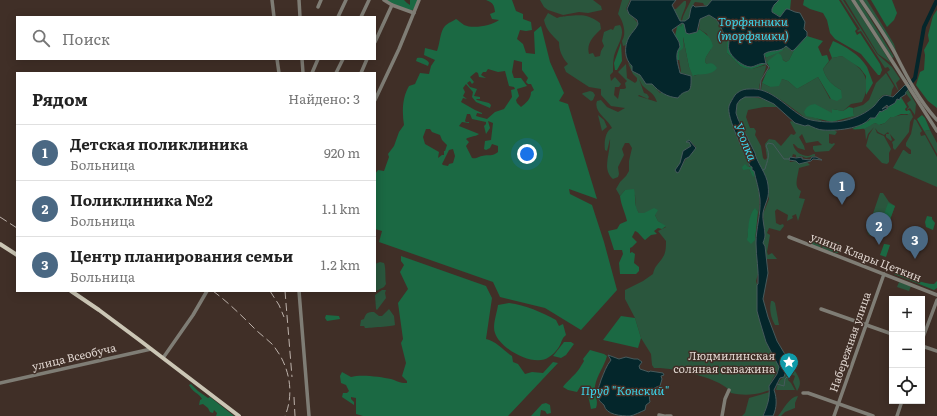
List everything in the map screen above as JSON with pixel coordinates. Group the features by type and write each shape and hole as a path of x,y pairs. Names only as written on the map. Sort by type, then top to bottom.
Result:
{"main road":[{"path":"0,244 16,254"},
{"name":"улица Всеобуча","path":"72,292 102,312 239,416"}],"street":[{"path":"272,0 274,16"},
{"path":"298,0 300,16"},
{"path":"318,7 321,0"},
{"path":"338,16 346,0"},
{"path":"361,16 369,0"},
{"path":"384,0 392,5 414,13"},
{"path":"376,98 399,49 419,0"},
{"path":"853,0 922,104 937,131"},
{"path":"861,0 890,46 904,76"},
{"path":"376,40 392,5"},
{"path":"277,60 279,72"},
{"path":"302,60 303,72"},
{"path":"312,72 318,60"},
{"path":"336,72 342,60"},
{"path":"361,72 367,60"},
{"path":"922,104 937,120"},
{"name":"улица Клары Цеткин","path":"789,237 937,295"},
{"name":"Набережная улица","path":"834,416 884,274"},
{"path":"163,358 193,315 206,292"},
{"path":"299,292 309,416"},
{"path":"925,332 937,300"},
{"path":"821,309 889,333"},
{"path":"925,347 937,351"},
{"name":"улица Всеобуча","path":"0,383 151,349"},
{"path":"722,416 725,399 729,390"},
{"path":"802,393 808,393 872,416"},
{"path":"897,416 901,404"},
{"path":"659,415 671,416"}],"green space":[{"path":"386,0 404,0 410,5 410,0 418,0 414,9 411,11"},
{"path":"486,0 512,0 516,11 523,14 523,19 531,22 532,30 520,30 517,39 523,44 526,53 535,54 534,32 541,26 550,62 564,93 559,101 568,104 597,199 569,189 570,194 592,205 617,290 581,330 545,308 500,297 493,282 379,242 382,231 376,229 376,173 378,170 384,171 389,157 388,154 394,146 399,132 404,125 403,105 409,86 415,84 420,73 429,74 431,66 435,60 424,55 425,48 437,51 443,28 456,19 464,25 472,27 496,22 499,20 492,19 490,14 495,12 493,4","holes":["514,60 522,62 522,70 528,78 526,82 531,84 534,90 531,92 528,101 521,107 516,100 519,96 517,89 527,86 521,78 514,78 512,72","488,69 498,72 505,71 509,86 514,87 515,89 511,90 512,97 504,109 495,112 487,119 476,116 477,113 482,113 461,102 463,98 467,99 463,96 465,92 463,88 466,84 473,92 472,97 476,102 490,108 491,105 489,103 476,99 480,99 480,97 474,96 477,89 470,87 467,83 470,81 472,84 474,82 470,77 476,72 478,73 479,77 486,78 481,75","467,114 470,114 472,119 486,122 484,126 486,134 490,128 488,121 493,123 491,140 485,141 484,149 486,150 490,148 492,144 498,146 498,152 496,154 472,158 466,146 469,142 466,139 479,134 459,126 462,122 469,123 465,121","426,129 430,129 432,132 440,135 442,140 447,145 444,155 438,158 439,152 425,144 423,137","453,149 455,156 453,163 449,164 448,166 443,165 442,164 449,150"]},
{"path":"540,0 593,0 601,6 602,10 563,15 548,10 544,7"},
{"path":"622,0 630,0 626,9 638,24 629,38 625,56 626,45 623,46 622,41 624,27 618,14"},
{"path":"691,0 712,0 707,6 703,3 695,2 691,8 689,19 682,21 684,13"},
{"path":"779,0 791,0 790,10 786,9 781,17 772,12 774,5"},
{"path":"804,0 839,0 857,29 855,31 857,35 860,33 880,64 882,70 880,75 878,75 861,54 835,39 830,33 827,20 823,13 803,5"},
{"path":"841,0 843,0 877,54 892,67 900,79 896,83 899,92 887,72 890,70 888,67 885,68 861,31 857,31 860,29"},
{"path":"845,0 851,0 891,63 878,54"},
{"path":"854,0 859,0 894,57 892,58"},
{"path":"863,0 867,0 894,44 898,58"},
{"path":"871,0 892,0 897,13 894,20 887,27"},
{"path":"684,1 686,1 686,6 680,21 673,9 676,9"},
{"path":"937,10 937,108 928,101 916,85 920,72 924,70 924,50 929,41 928,35 933,16"},
{"path":"548,13 557,18 577,15 584,16 600,23 601,29 591,40 588,50 589,54 593,53 595,57 600,56 604,46 602,41 604,32 611,29 613,30 615,26 620,25 622,29 622,36 614,56 613,72 610,75 611,81 615,77 621,84 619,87 615,87 614,95 618,99 620,89 626,88 625,83 627,81 618,72 626,64 627,78 635,83 637,81 637,78 633,74 628,63 646,83 652,84 660,93 686,74 680,73 678,53 682,47 683,37 689,67 694,76 699,74 707,64 705,62 706,57 711,49 707,34 699,29 700,19 709,15 719,22 727,41 727,53 740,66 752,69 766,65 759,89 748,89 733,98 729,106 730,116 750,166 747,169 749,169 753,176 755,175 758,190 759,205 758,215 758,212 749,225 747,238 755,240 756,235 758,265 756,281 758,288 757,311 766,342 779,367 772,381 770,390 750,394 731,393 726,388 708,378 672,369 654,368 652,365 651,354 641,338 635,318 625,299 625,290 653,274 666,249 666,241 658,231 666,227 658,221 655,215 639,213 636,209 635,195 625,190 620,196 616,189 629,171 629,161 632,148 629,143 625,143 622,149 624,155 618,167 618,177 613,179 609,175 607,160 610,139 607,151 605,150 605,141 606,134 612,128 599,112 596,105 597,101 601,100 607,107 618,112 625,108 611,106 601,95 601,89 589,87 566,72 564,67 568,64 561,54 559,42 548,30 544,20","holes":["639,79 642,85 654,96 657,102 638,96 639,95 648,99 649,97 644,93","689,140 696,147 684,162 679,172 678,166 685,150 691,146"]},
{"path":"682,23 689,34 697,32 699,29 710,38 713,46 706,57 705,62 707,64 714,64 717,68 715,71 693,76 689,67 683,37 683,48 679,52 679,60 677,60 679,42 675,36 677,27 679,25 681,27"},
{"path":"725,36 729,41 730,53 741,63 748,67 766,64 752,69 740,66 727,53 727,41"},
{"path":"807,36 823,41 818,47 822,56 827,55 829,61 823,69 824,73 835,86 841,90 842,98 837,101 831,99 818,77 797,89 788,81 782,79 779,86 770,87 762,83 767,71 770,68 767,63 769,60 778,53 786,62 789,60 794,50"},
{"path":"833,41 852,51 867,67 873,83 866,95 866,76 860,68 842,56 832,58 829,50"},
{"path":"621,43 622,61 617,70 615,70 614,63"},
{"path":"785,45 791,51 794,50 789,60 786,62 781,58 767,63 767,65 766,58 784,49"},
{"path":"785,47 782,51 766,58 764,54 780,50"},
{"path":"842,56 860,69 864,74 867,87 862,102 851,104 843,111 832,109 833,114 811,118 816,118 825,122 807,119 784,102 768,92 761,90 762,83 770,87 782,79 788,81 797,89 818,77 830,99 841,90 830,81 823,69 832,58"},
{"path":"417,58 427,60 429,63 428,66 416,61"},
{"path":"886,73 894,86 891,96 883,95 875,105 867,111 854,117 841,121 854,116 853,108 863,105 869,100 876,83"},
{"path":"908,90 916,104 915,115 910,108 907,110 909,107 907,103 911,100 905,92"},
{"path":"590,91 595,95 591,101 582,94"},
{"path":"745,97 762,99 778,107 764,107 748,110 746,117 750,128 754,128 756,131 755,135 761,146 763,158 765,160 767,158 765,144 769,139 775,140 781,146 791,134 794,135 796,133 790,122 791,121 823,130 834,130 837,132 835,135 829,134 829,143 835,144 829,151 815,152 813,146 822,145 818,141 806,143 802,134 799,137 805,150 798,148 793,144 796,151 800,154 808,156 815,154 815,156 806,158 801,156 796,158 796,155 793,154 792,157 789,157 790,162 796,161 800,164 807,162 810,165 799,168 797,187 801,191 799,198 805,199 798,221 796,214 792,216 793,218 787,221 788,215 777,209 775,211 776,223 780,225 783,224 784,226 780,231 769,228 767,233 770,235 767,252 768,255 772,253 777,259 766,259 765,246 763,243 763,214 769,199 757,159 745,136 736,113 737,104"},
{"path":"901,97 907,107 905,109 906,111 909,110 911,112 909,114 901,114 891,117 885,123 879,125 875,123 865,128 852,129 868,121 880,111 887,109"},
{"path":"815,104 832,113 832,109 843,111 849,107 853,108 854,116 832,122 806,116 804,112 806,108"},
{"path":"911,112 913,117 910,122 909,132 895,150 892,142 895,140 890,134 891,141 886,137 886,134 889,134 888,132 884,135 878,132 875,128 877,133 884,136 891,149 889,153 889,162 887,164 882,163 866,146 869,135 874,127 868,134 866,140 865,130 863,128 875,123 880,125 885,123 891,117 907,115"},
{"path":"598,115 604,120 607,127 602,131"},
{"path":"922,115 925,118 930,130 924,131 917,119"},
{"path":"914,119 922,131 920,133 921,136 925,135 937,157 937,187 893,168 903,150 911,154 911,150 906,146 906,143 911,134"},
{"path":"930,130 937,143 937,154 924,131"},
{"path":"745,164 748,167 753,167 755,175 753,177 749,169 743,170 742,167"},
{"path":"634,189 637,211 639,213 644,213 654,208 658,210 655,215 658,221 666,226 662,229 658,228 654,231 657,234 651,235 645,240 635,231 632,237 637,242 630,248 630,253 632,252 635,254 634,263 639,267 639,271 636,274 620,274 619,263 623,254 622,250 614,250 608,231 617,229 620,224 627,221 620,196 625,190"},
{"path":"880,193 883,193 889,202 895,206 888,225 885,227 877,225 876,231 874,231 873,234 874,236 869,235 867,231"},
{"path":"888,203 895,206 888,225 882,227 880,225 881,221 884,220 883,217"},
{"path":"755,208 758,212 755,240 751,244 747,240 748,228 751,215"},
{"path":"927,216 932,217 935,223 933,230 926,227 925,222"},
{"path":"814,236 824,238 820,248 812,245 811,243"},
{"path":"825,239 839,243 840,246 838,253 822,248"},
{"path":"884,244 890,245 886,257 880,255"},
{"path":"401,256 486,286 492,298 486,339 497,344 512,356 513,362 518,364 525,374 532,372 543,373 553,362 558,363 508,416 363,416 356,414 356,398 351,397 354,405 342,397 343,393 347,393 349,391 346,385 341,383 340,376 342,372 351,377 377,377 407,383 402,376 406,363 401,343 403,339 398,303 408,289 400,272 404,265 401,261"},
{"path":"380,262 384,263 385,265 386,284 384,287 376,291 376,264"},
{"path":"897,272 925,283 934,284 937,281 937,288 934,290 894,274"},
{"path":"899,282 911,286 909,291 897,287"},
{"path":"382,290 386,290 386,298 377,310 375,295"},
{"path":"771,301 775,303 779,325 775,325 771,317"},
{"path":"509,303 527,307 545,314 556,320 559,326 563,324 566,335 552,355 543,360 527,358 511,351 498,339 494,327 498,305"},
{"path":"389,309 394,316 395,325 365,328 364,326 360,326 361,320 364,319 367,313 374,312 379,316 382,316"},
{"path":"326,315 339,316 340,319 327,321 325,318"},
{"path":"621,316 635,318 641,338 638,348 603,340"},
{"path":"564,342 571,342 574,344 566,355 561,358 553,356"},
{"path":"590,350 607,356 595,386 597,403 596,408 591,409 587,390 580,387 577,392 563,387 577,371 584,361 583,359"},
{"path":"788,363 790,363 800,380 799,387 797,391 793,382 795,376 791,374 788,380 795,390 776,390 778,383 784,377"},
{"path":"191,384 198,391 208,398 210,397 234,416 216,416 217,413 214,410 213,413 210,412 203,404 199,405 200,400 202,399 190,387 189,385"},
{"path":"770,392 769,403 763,416 742,416 745,413 749,398"},
{"path":"798,396 795,403 795,408 785,412 781,416 778,416 789,401"},
{"path":"546,403 550,405 551,413 547,414 545,411 541,410 540,416 531,416 542,404"}],"water":[{"name":"Торфянники (торфяшки)","path":"631,0 676,0 672,5 680,21 685,21 689,18 693,5 695,7 707,6 712,0 779,0 774,5 772,12 780,17 786,9 800,13 805,22 804,29 807,32 807,36 794,50 792,51 786,46 781,50 764,54 766,64 748,67 738,61 730,53 729,41 717,20 709,15 700,19 697,32 689,34 686,33 684,24 682,23 672,30 679,42 680,47 677,56 680,73 691,76 691,87 678,98 670,97 652,84 646,84 640,75 632,71 632,66 627,60 626,44 638,24 637,20 629,14 627,9"},
{"path":"905,85 908,90 905,92 906,94 900,98 900,100 897,99 895,103 888,107 887,105 882,109 886,107 888,108 881,112 880,111 875,118 870,118 861,125 841,130 821,130 808,125 805,126 795,123 774,104 759,97 745,97 737,104 736,113 738,119 767,181 768,194 763,216 765,238 763,243 765,246 768,273 763,299 777,341 789,361 784,377 780,378 774,390 776,403 773,416 763,416 768,401 769,386 777,374 779,367 766,342 757,311 758,279 756,243 760,205 759,192 754,171 750,166 733,127 730,118 729,105 735,95 740,91 757,89 772,95 805,118 818,121 837,122 849,120 865,113 883,96 893,97"},
{"path":"689,140 696,148 689,157 685,159 679,172 677,173 675,170 680,163 683,151 691,146 689,142 686,142"},
{"path":"790,157 802,157 802,159 810,160 812,157 816,157 822,160 813,159 811,161 799,164 796,161 789,160"},
{"name":"Пруд \"Конский\"","path":"608,355 619,359 626,357 638,359 642,362 639,366 640,369 649,372 663,373 664,375 661,376 662,379 660,386 651,392 650,402 646,405 645,410 630,416 622,416 608,411 598,399 597,393 601,380 606,367 611,360"}],"waterway":[{"name":"Усолка","path":"903,92 915,78 924,27 937,0"},
{"path":"760,89 761,80 769,67 766,64"},
{"path":"763,170 765,169 768,158 766,146 768,143 773,144 784,159 789,159"},
{"path":"777,384 784,386 785,379 787,377 789,379"}],"railway":[{"path":"0,217 16,227"},
{"path":"214,292 270,342 283,360 289,378 290,388 290,397 285,416"},
{"path":"271,292 279,305 284,317"},
{"path":"285,292 292,377"},
{"path":"294,397 295,416"}],"place":[{"name":"Детская поликлиника","path":"842,205"},
{"name":"Поликлиника №2","path":"879,245"},
{"name":"Центр планирования семьи","path":"915,259"},
{"name":"Людмилинская соляная скважина","path":"789,379"}]}
